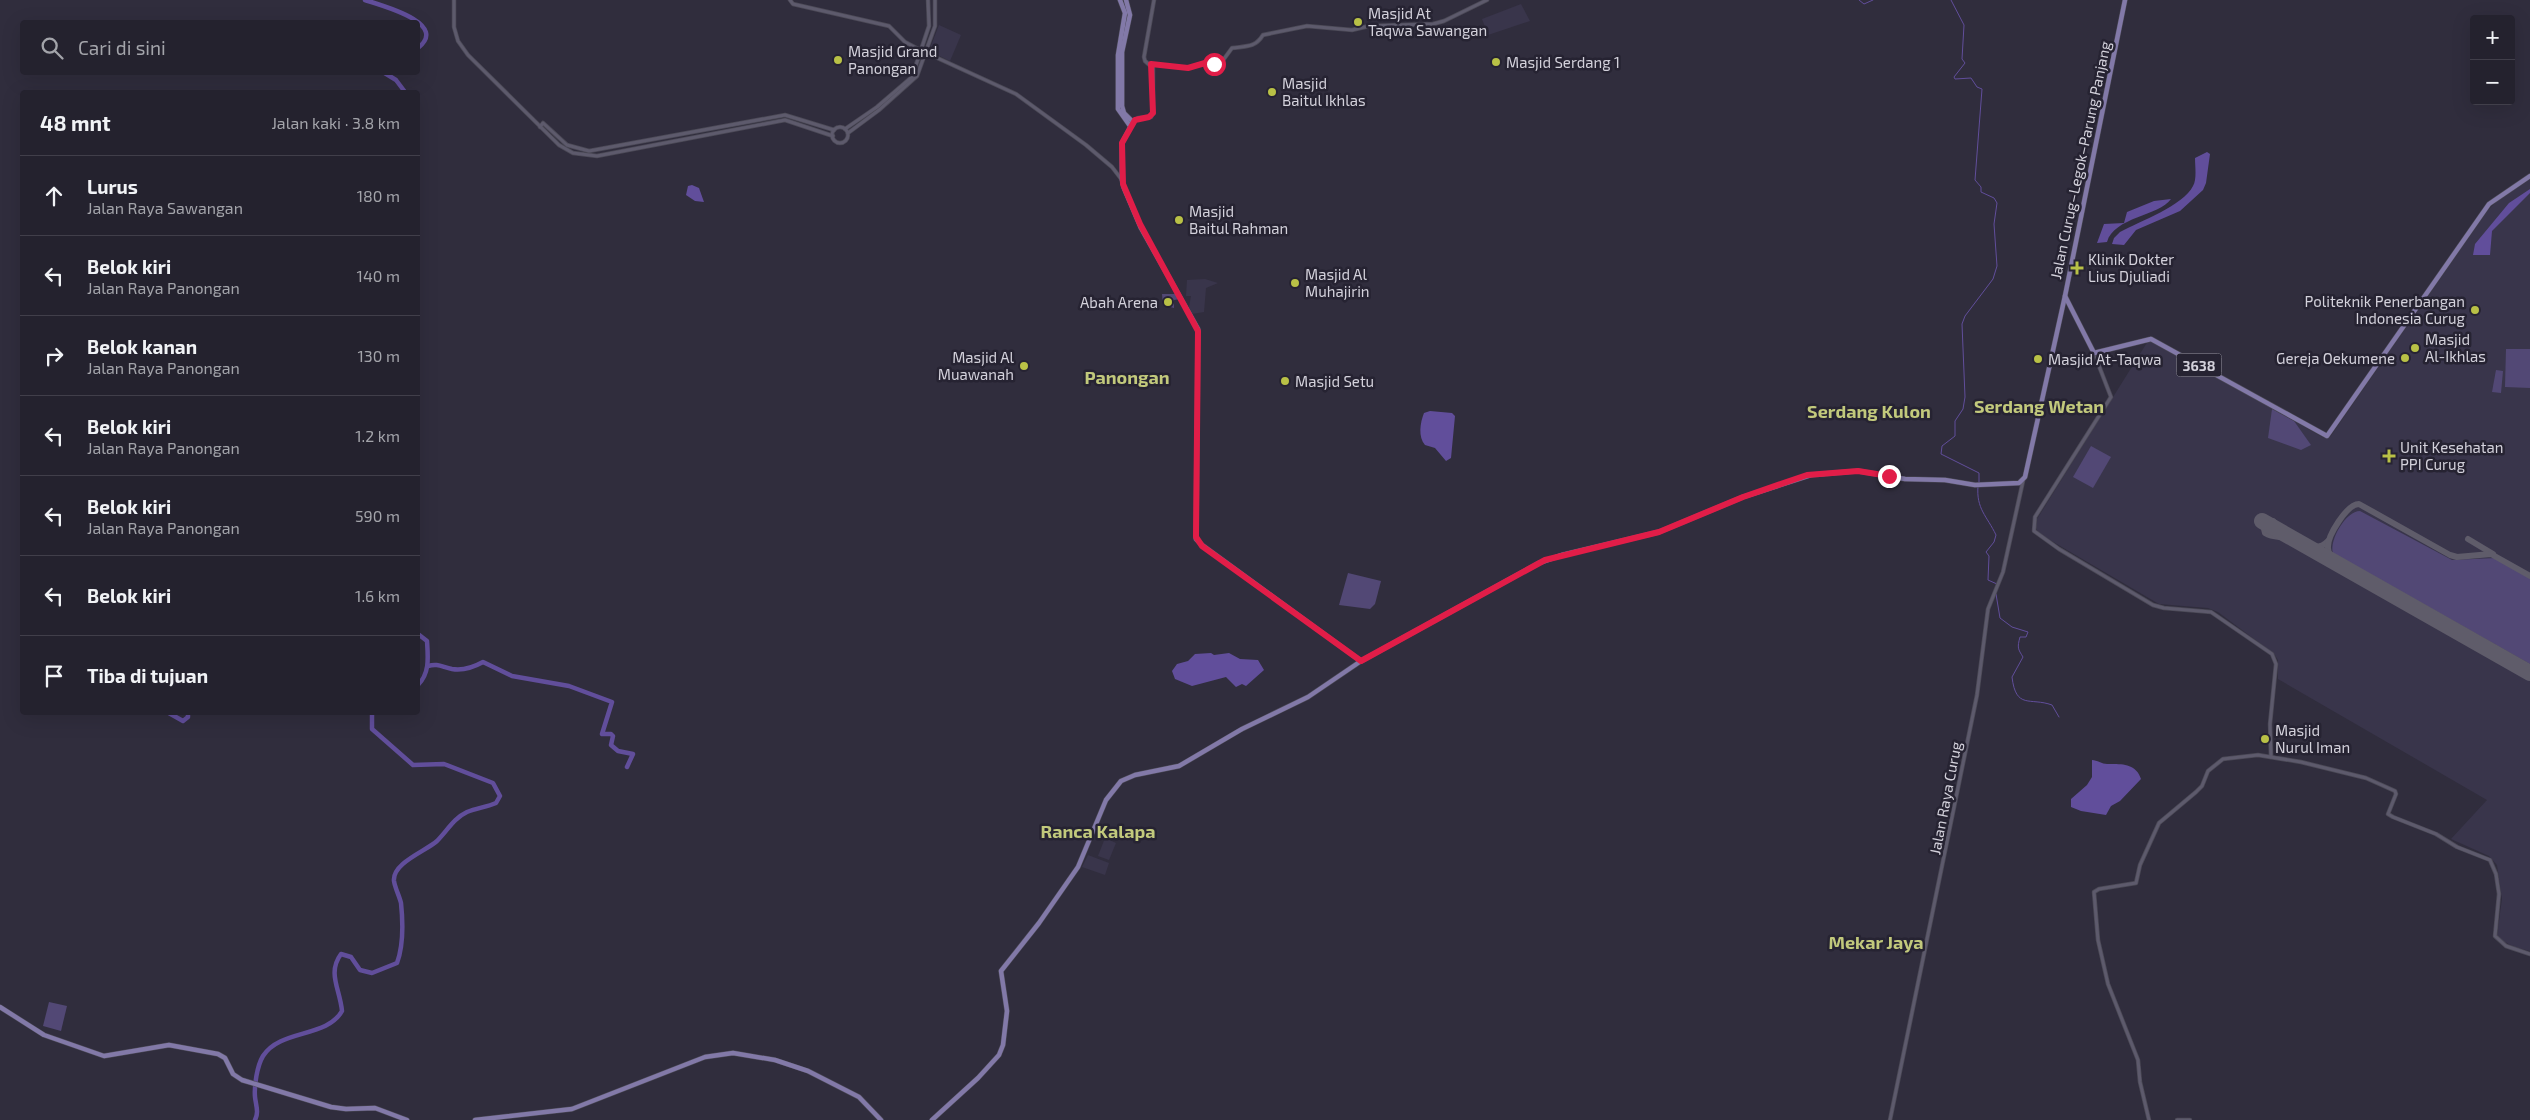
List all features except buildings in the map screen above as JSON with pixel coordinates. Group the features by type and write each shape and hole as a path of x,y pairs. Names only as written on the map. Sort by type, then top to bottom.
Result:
{"main road":[{"path":"1120,0 1125,14 1118,55 1118,109 1131,124"},
{"path":"1126,0 1130,15 1122,52 1122,106 1131,124"},
{"name":"Jalan Curug–Legok–Parung Panjang","path":"2094,353 2065,296 2125,0"},
{"path":"1131,124 1122,143 1120,174 1140,224 1198,329 1196,539 1216,556 1361,661"},
{"name":"3638","path":"2094,353 2151,339 2327,436 2489,204 2530,176"},
{"path":"932,1120 978,1078 999,1055 1007,1010 1001,971 1039,923 1078,867 1106,800 1122,781 1135,775 1179,766 1238,732 1308,697 1361,661 1545,560 1659,532 1743,497 1798,478 1858,471 1913,480 1945,480 1975,485 2008,485 2023,481 2065,296"},
{"path":"0,1007 44,1036 104,1056 169,1045 218,1054 225,1058 235,1076 244,1081 331,1107 346,1109 375,1108 407,1120"},
{"path":"476,1120 572,1109 705,1057 728,1052 775,1060 808,1071 859,1097 882,1120"}],"street":[{"path":"454,0 454,27 462,47 565,150 589,156 785,120 833,136 836,141 842,142 847,139 847,131"},
{"path":"790,0 793,4 889,26 906,42 920,50 1020,96 1086,145 1120,174"},
{"path":"878,109 912,77 929,26 928,0"},
{"path":"847,131 915,79 935,26 935,0"},
{"path":"1154,0 1144,57 1145,61 1151,64 1188,68 1205,63 1220,63 1232,48 1251,46 1259,41 1263,35 1305,27 1352,30 1369,26 1441,22 1487,0"},
{"path":"1131,124 1138,118 1151,117 1153,113 1151,64"},
{"path":"540,127 543,124 567,145 589,151 785,115 834,130 840,127 847,131"},
{"path":"833,136 834,130"},
{"path":"2094,353 2111,397 2035,517 2034,531 2059,549 2153,605 2164,608 2211,612 2272,654 2276,664 2270,724 2271,757"},
{"name":"Jalan Raya Curug","path":"1890,1120 1979,688 1988,609 2006,562 2023,481"},
{"path":"2149,1120 2140,1082 2138,1060 2108,984 2098,940 2094,891 2132,884 2137,881 2140,864 2159,823 2202,786 2210,769 2224,759 2258,755 2305,763 2377,782 2396,793 2388,814 2488,859 2495,868 2498,888 2499,907 2495,936 2506,946 2530,954"},
{"path":"2177,1120 2190,1120"}],"shaded area":[{"path":"1521,4 1530,21 1488,35 1482,19"},
{"path":"939,25 961,35 950,61 929,51"},
{"path":"2207,152 2210,154 2206,183 2203,190 2180,211 2136,230 2124,245 2112,244 2114,238 2120,232 2171,206 2188,193 2195,180 2195,158"},
{"path":"2530,178 2530,951 2514,947 2497,935 2502,899 2497,865 2489,856 2451,839 2487,800 2278,679 2278,660 2274,654 2218,612 2208,608 2159,604 2038,533 2036,527 2037,519 2148,341 2153,340 2324,438 2330,437 2488,210 2503,195"},
{"path":"692,185 699,188 704,202 695,201 686,195 688,186"},
{"path":"2530,189 2530,193 2492,231 2490,255 2473,255 2475,244 2509,203"},
{"path":"2171,199 2165,205 2118,227 2111,234 2107,242 2097,243 2104,224 2124,223 2127,212 2154,201"},
{"path":"1205,279 1218,283 1206,288 1204,312 1192,314 1189,307 1191,296 1186,296 1187,280"},
{"name":"Abah Arena","path":"1162,294 1177,294 1180,299 1174,300 1174,308 1163,305"},
{"path":"2506,349 2530,349 2530,388 2505,387"},
{"path":"2496,370 2503,371 2501,393 2492,392"},
{"path":"2272,409 2294,421 2311,445 2301,450 2268,438"},
{"path":"1430,411 1452,413 1455,416 1451,458 1446,461 1435,448 1425,445 1421,438 1420,430 1424,413"},
{"path":"2091,446 2111,457 2093,488 2073,477"},
{"path":"2360,511 2452,560 2496,558 2530,578 2530,664 2333,553 2332,547 2340,527 2349,516"},
{"path":"1348,573 1381,581 1375,604 1370,609 1339,605"},
{"path":"1211,653 1214,655 1229,653 1240,659 1258,660 1264,670 1246,686 1242,684 1236,687 1226,677 1192,686 1175,679 1172,671 1177,664 1188,661 1195,654"},
{"path":"2092,760 2105,764 2132,767 2141,779 2120,801 2111,806 2106,815 2081,811 2071,807 2071,799 2087,785 2092,777"},
{"path":"1105,838 1116,843 1109,860 1098,856"},
{"path":"1088,855 1109,863 1105,875 1082,867"},
{"path":"49,1002 67,1006 61,1031 43,1026"}],"waterway":[{"path":"365,0 397,11 415,20"},
{"path":"1859,0 1864,4 1873,0"},
{"path":"1951,0 1964,25 1962,59 1965,63 1954,77 1955,79 1971,78 1977,87 1982,89 1975,180 1981,187 1981,192 1994,198 1997,203 1994,224 1997,266 1993,279 1965,316 1962,324 1965,397 1963,409 1955,421 1955,436 1942,446 1941,454 1979,473 1979,482"},
{"path":"420,24 425,31 426,39 420,46"},
{"path":"388,75 396,80 404,90"},
{"path":"1978,486 1980,507 1996,535 1994,542 1986,552 1989,556 1988,580 1997,584"},
{"path":"1996,594 2000,618 2012,627 2028,632 2026,637 2020,637 2018,648 2023,657 2012,677 2017,694 2025,700 2052,705 2059,717"},
{"path":"420,636 427,641 428,659 425,675 420,682"},
{"path":"428,666 437,665 452,669 465,669 483,662 512,676 569,686 612,702 602,734 611,734 613,736 611,745 618,751 633,754 627,767"},
{"path":"172,715 183,721 188,715"},
{"path":"255,1120 257,1112 256,1082 259,1065 263,1056 280,1041 326,1026 335,1020 342,1011 335,975 335,968 341,954 351,957 360,970 372,973 397,963 402,933 401,903 394,881 398,869 437,841 454,821 462,815 496,803 500,796 493,783 444,764 413,765 372,729 372,715"}],"taxiway":[{"path":"2338,564 2328,551 2331,536 2349,509 2359,504 2450,555 2457,557 2491,554 2530,576"},
{"path":"2283,533 2273,521 2267,521 2263,525 2265,533 2268,535 2288,538 2309,546 2319,547 2328,541"},
{"path":"2468,539 2493,554"}],"runway":[{"path":"2262,521 2530,673"}],"place":[{"name":"Masjid At Taqwa Sawangan","path":"1358,22"},
{"name":"Masjid Grand Panongan","path":"838,60"},
{"name":"Masjid Serdang 1","path":"1496,62"},
{"name":"Masjid Baitul Ikhlas","path":"1272,92"},
{"name":"Masjid Baitul Rahman","path":"1179,220"},
{"name":"Klinik Dokter Lius Djuliadi","path":"2077,268"},
{"name":"Masjid Al Muhajirin","path":"1295,283"},
{"name":"Abah Arena","path":"1168,302"},
{"name":"Politeknik Penerbangan Indonesia Curug","path":"2475,310"},
{"name":"Masjid Al-Ikhlas","path":"2415,348"},
{"name":"Gereja Oekumene","path":"2405,358"},
{"name":"Masjid At-Taqwa","path":"2038,359"},
{"name":"Masjid Al Muawanah","path":"1024,366"},
{"name":"Masjid Setu","path":"1285,381"},
{"name":"Unit Kesehatan PPI Curug","path":"2389,456"},
{"name":"Masjid Nurul Iman","path":"2265,739"}],"district":[{"name":"Panongan","path":"1127,377"},
{"name":"Serdang Wetan","path":"2039,406"},
{"name":"Serdang Kulon","path":"1869,411"},
{"name":"Ranca Kalapa","path":"1098,831"},
{"name":"Mekar Jaya","path":"1876,942"}],"route":[{"path":"1214,64 1203,63 1194,68 1151,64 1153,113 1149,117 1135,120 1126,132 1122,143 1122,180 1130,203 1141,228 1198,329 1195,534 1197,541 1202,546 1361,661 1545,560 1659,532 1724,504 1807,475 1858,471 1889,476"}]}
